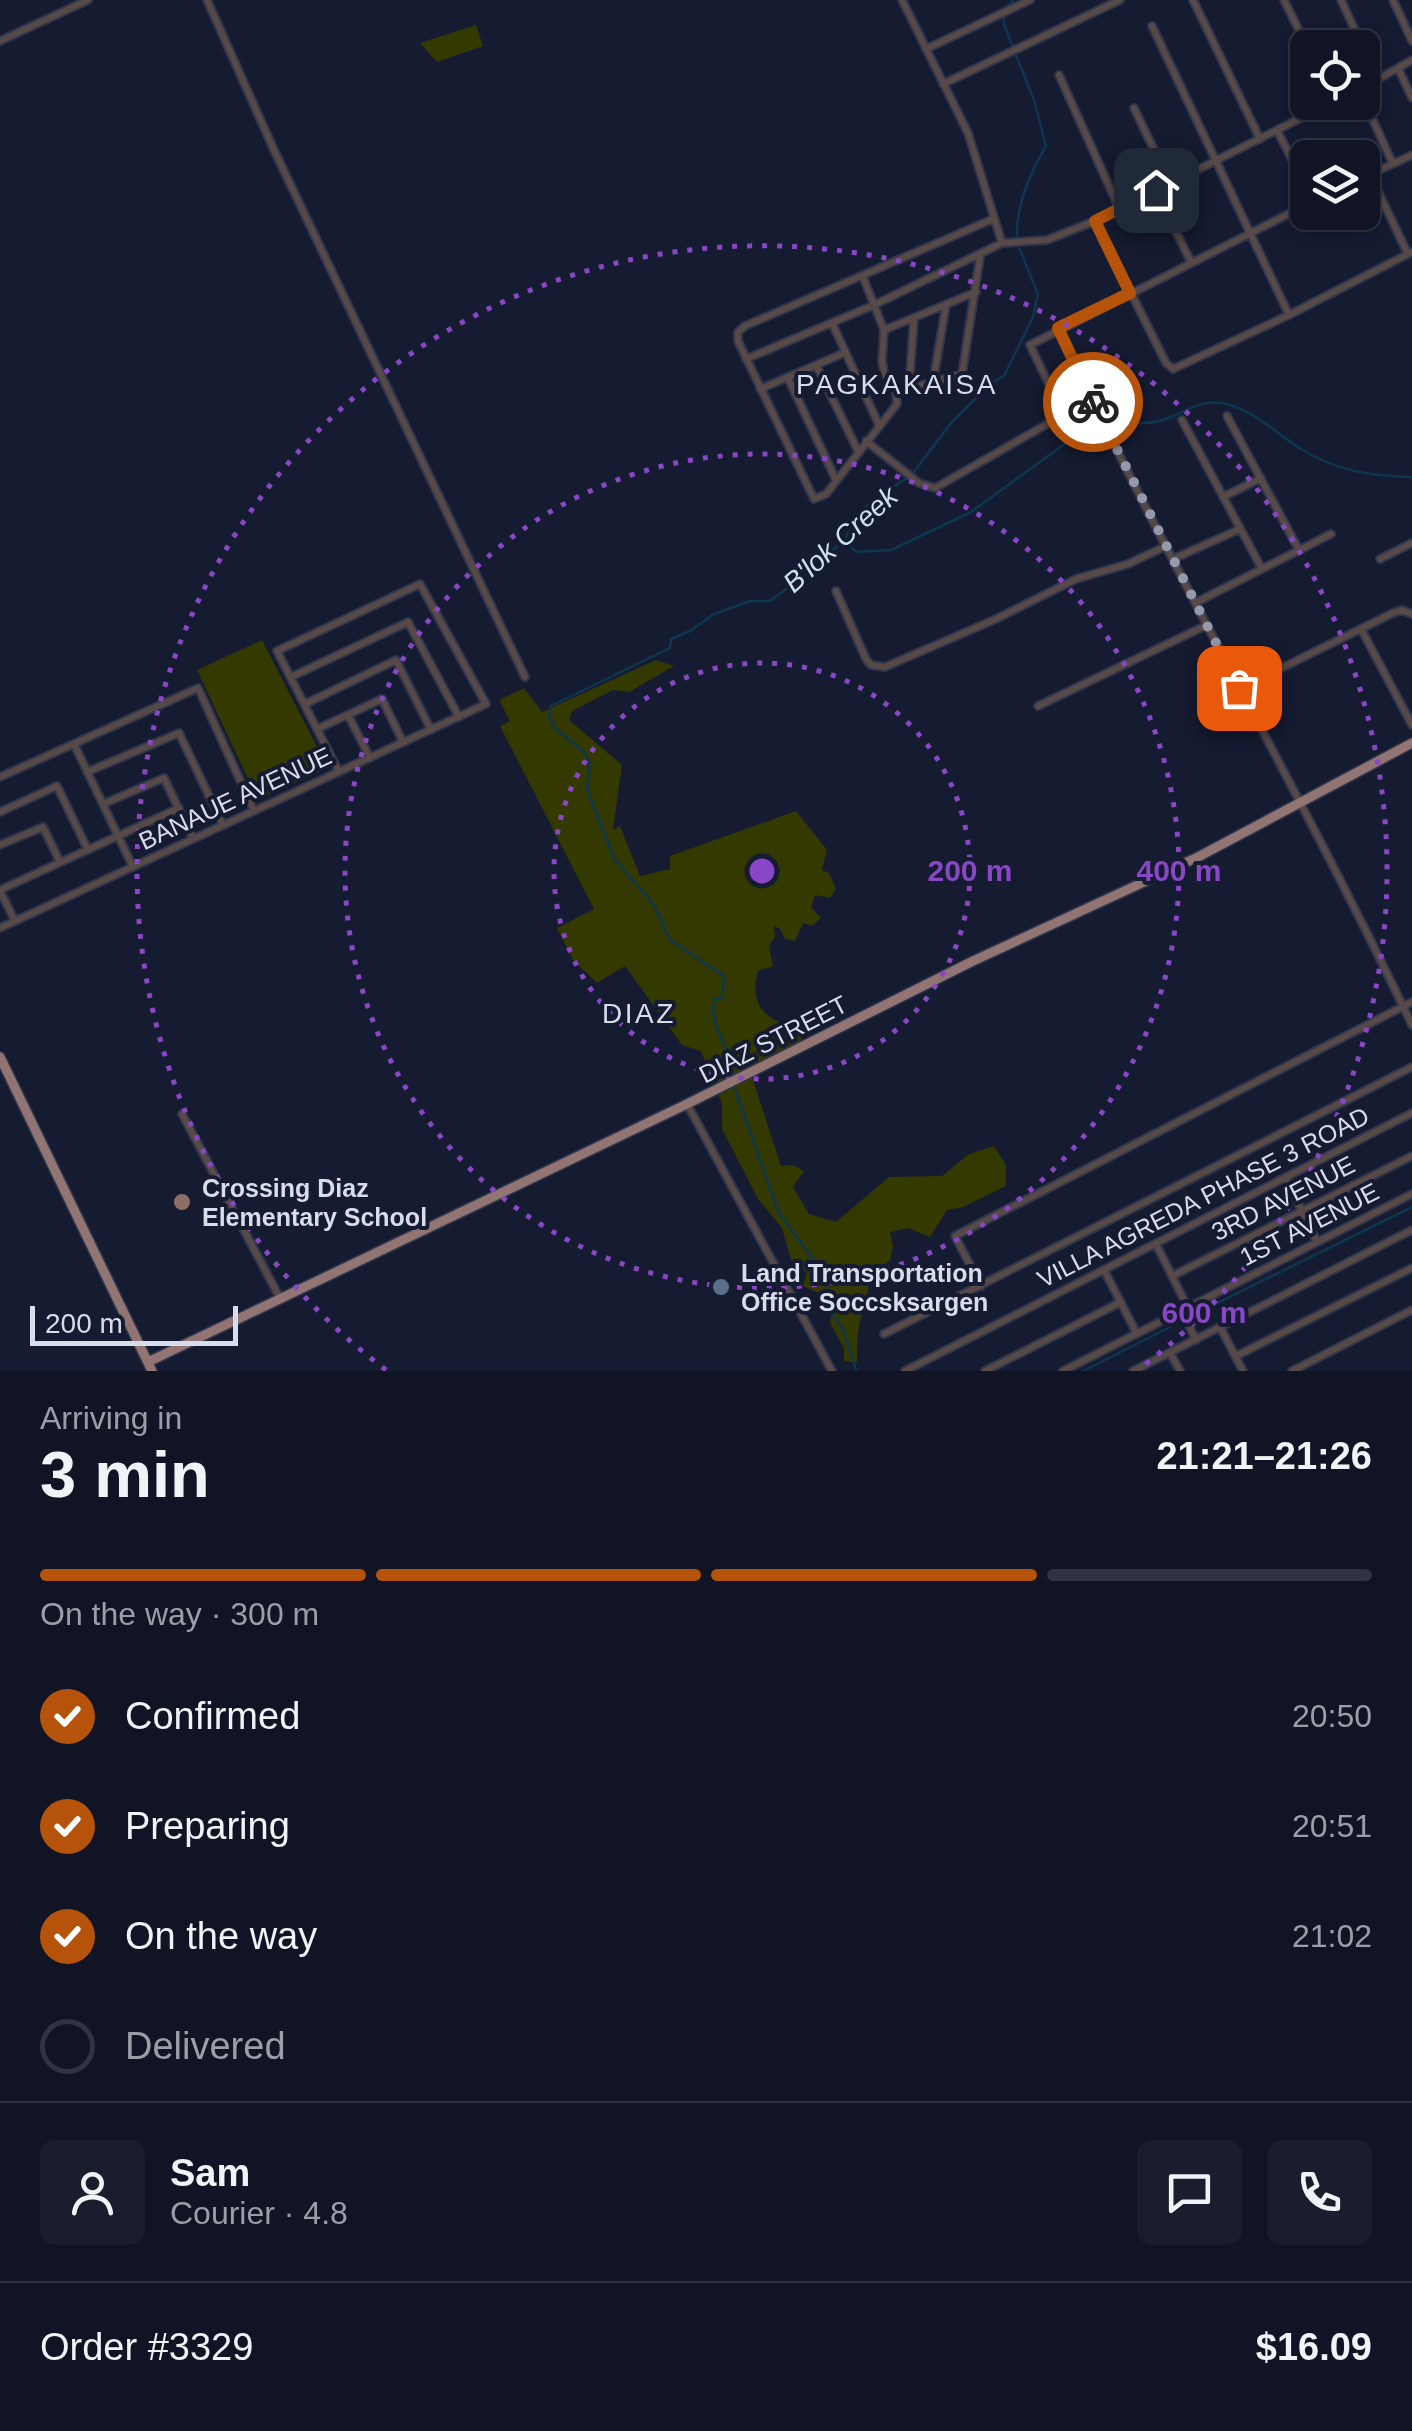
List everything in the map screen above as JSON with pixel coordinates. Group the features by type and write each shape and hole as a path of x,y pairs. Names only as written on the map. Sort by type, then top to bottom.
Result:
{"main road":[{"name":"DIAZ STREET","path":"150,1367 280,1298 1198,857 1412,743"},
{"path":"0,1057 150,1367"}],"street":[{"path":"0,41 88,0"},
{"path":"208,0 266,133 525,677"},
{"path":"902,0 974,149 1002,243"},
{"path":"926,49 1030,0"},
{"path":"942,84 1120,0"},
{"path":"1193,0 1260,139"},
{"path":"1284,0 1299,30"},
{"path":"1341,0 1355,30"},
{"path":"1392,0 1412,41"},
{"path":"1152,26 1288,316"},
{"path":"1380,79 1412,60"},
{"path":"1398,68 1412,98"},
{"path":"1059,76 1119,208"},
{"path":"1134,108 1170,183"},
{"path":"746,359 874,305 1002,243 1047,240 1095,221 1301,120"},
{"path":"1374,120 1393,164"},
{"path":"1278,132 1290,156"},
{"path":"1380,170 1412,155"},
{"path":"1156,190 1191,262"},
{"path":"1095,221 1172,369 1288,316 1410,253 1380,200"},
{"path":"1063,414 1030,345 1290,213"},
{"path":"863,276 884,330 882,362 896,392 896,408 820,499 811,497 746,359 738,340 741,329 993,219"},
{"path":"896,392 958,376 964,371 980,256"},
{"path":"884,330 976,292"},
{"path":"933,382 946,305"},
{"path":"909,388 914,318"},
{"path":"832,323 879,425"},
{"path":"1058,328 1172,560 1300,801 1412,1025"},
{"path":"760,389 844,353"},
{"path":"816,365 858,451"},
{"path":"788,378 836,480"},
{"path":"866,441 932,489 1091,399"},
{"path":"1227,416 1299,550"},
{"path":"1182,420 1262,569"},
{"path":"1223,497 1261,478"},
{"path":"1172,560 1240,529"},
{"path":"1196,602 1331,534"},
{"path":"1380,559 1412,543"},
{"path":"836,591 866,660 885,667 1076,580 1128,564 1166,546"},
{"name":"BANAUE AVENUE","path":"0,928 486,704 420,584 277,651 290,677"},
{"path":"1239,688 1402,610 1412,614"},
{"path":"339,772 290,677 408,622 459,716"},
{"path":"1038,706 1207,625"},
{"path":"1361,628 1412,725"},
{"path":"305,704 396,660 431,730"},
{"path":"0,777 198,688 254,811"},
{"path":"317,729 382,699 404,742"},
{"path":"348,715 370,758"},
{"path":"88,772 179,732 222,826"},
{"path":"74,744 133,867"},
{"path":"103,804 164,778 194,839"},
{"path":"0,812 57,786 88,850"},
{"path":"15,921 0,891 179,808"},
{"path":"0,845 43,826 60,862"},
{"path":"981,1286 955,1236 1412,1002"},
{"path":"884,1334 1412,1067"},
{"path":"688,1104 832,1371"},
{"name":"VILLA AGREDA PHASE 3 ROAD","path":"904,1371 1412,1113"},
{"path":"182,1114 280,1298"},
{"name":"3RD AVENUE","path":"1172,1276 1412,1156"},
{"path":"1286,1178 1318,1242"},
{"name":"1ST AVENUE","path":"1063,1371 1185,1314 1412,1194"},
{"path":"1134,1371 1412,1230"},
{"path":"1156,1244 1196,1340"},
{"path":"1236,1356 1412,1268"},
{"path":"1104,1270 1137,1334"},
{"path":"985,1371 1121,1302"},
{"path":"1292,1371 1412,1310"},
{"path":"1220,1327 1244,1371"},
{"path":"1170,1352 1180,1371"}],"green space":[{"path":"476,25 483,46 437,62 420,43"},
{"path":"262,640 328,768 258,800 197,670"},
{"path":"656,660 674,666 629,692 613,690 572,711 569,720 622,765 613,830 620,826 640,876 670,869 670,856 796,811 827,850 822,870 829,873 836,889 830,898 815,895 811,907 821,918 812,926 803,923 795,941 785,939 774,926 775,937 769,946 773,966 758,971 756,984 756,995 764,1012 804,1030 800,1043 749,1068 781,1166 793,1165 804,1171 793,1187 809,1214 836,1222 889,1177 942,1176 969,1154 994,1146 1006,1165 1006,1186 963,1207 947,1210 930,1237 908,1228 890,1232 890,1261 875,1271 870,1281 859,1328 857,1363 844,1361 844,1348 830,1323 833,1307 821,1294 803,1286 807,1273 791,1260 782,1228 758,1199 722,1129 722,1104 701,1051 682,1045 625,966 597,983 573,960 557,928 594,909 500,726 510,721 499,700 524,688 542,712"}],"waterway":[{"name":"B'lok Creek","path":"1006,8 1013,0"},
{"name":"B'lok Creek","path":"1004,15 1013,48"},
{"name":"B'lok Creek","path":"1015,53 1034,100 1046,146 1025,190 1017,237"},
{"name":"B'lok Creek","path":"913,473 951,423 991,383 1004,376 1033,317 1038,294 1018,245"},
{"path":"1110,425 1155,422 1195,406 1221,403 1253,416 1327,463 1368,474 1412,477"},
{"path":"844,542 857,552 891,550 971,512 1066,443 1103,427"},
{"name":"B'lok Creek","path":"733,1079 714,1010 715,999 722,999 724,976 670,940 654,905 614,858 587,789 590,763 585,753 554,727 549,716 551,706 670,648 671,639 712,615 750,601 770,601 808,573 817,555 836,548 871,502 907,478"},
{"name":"B'lok Creek","path":"734,1087 779,1213 823,1272 830,1310 844,1331 856,1371"},
{"path":"1189,1317 1412,1207"},
{"path":"1083,1371 1182,1321"}],"way so far":[{"path":"1093,402 1239,688"}],"place":[{"name":"Crossing Diaz Elementary School","path":"182,1202"},
{"name":"Land Transportation Office Soccsksargen","path":"721,1287"}],"district":[{"name":"PAGKAKAISA","path":"897,384"},
{"name":"DIAZ","path":"639,1013"}],"route":[{"path":"1093,402 1058,328 1130,293 1095,221 1156,190"}]}
